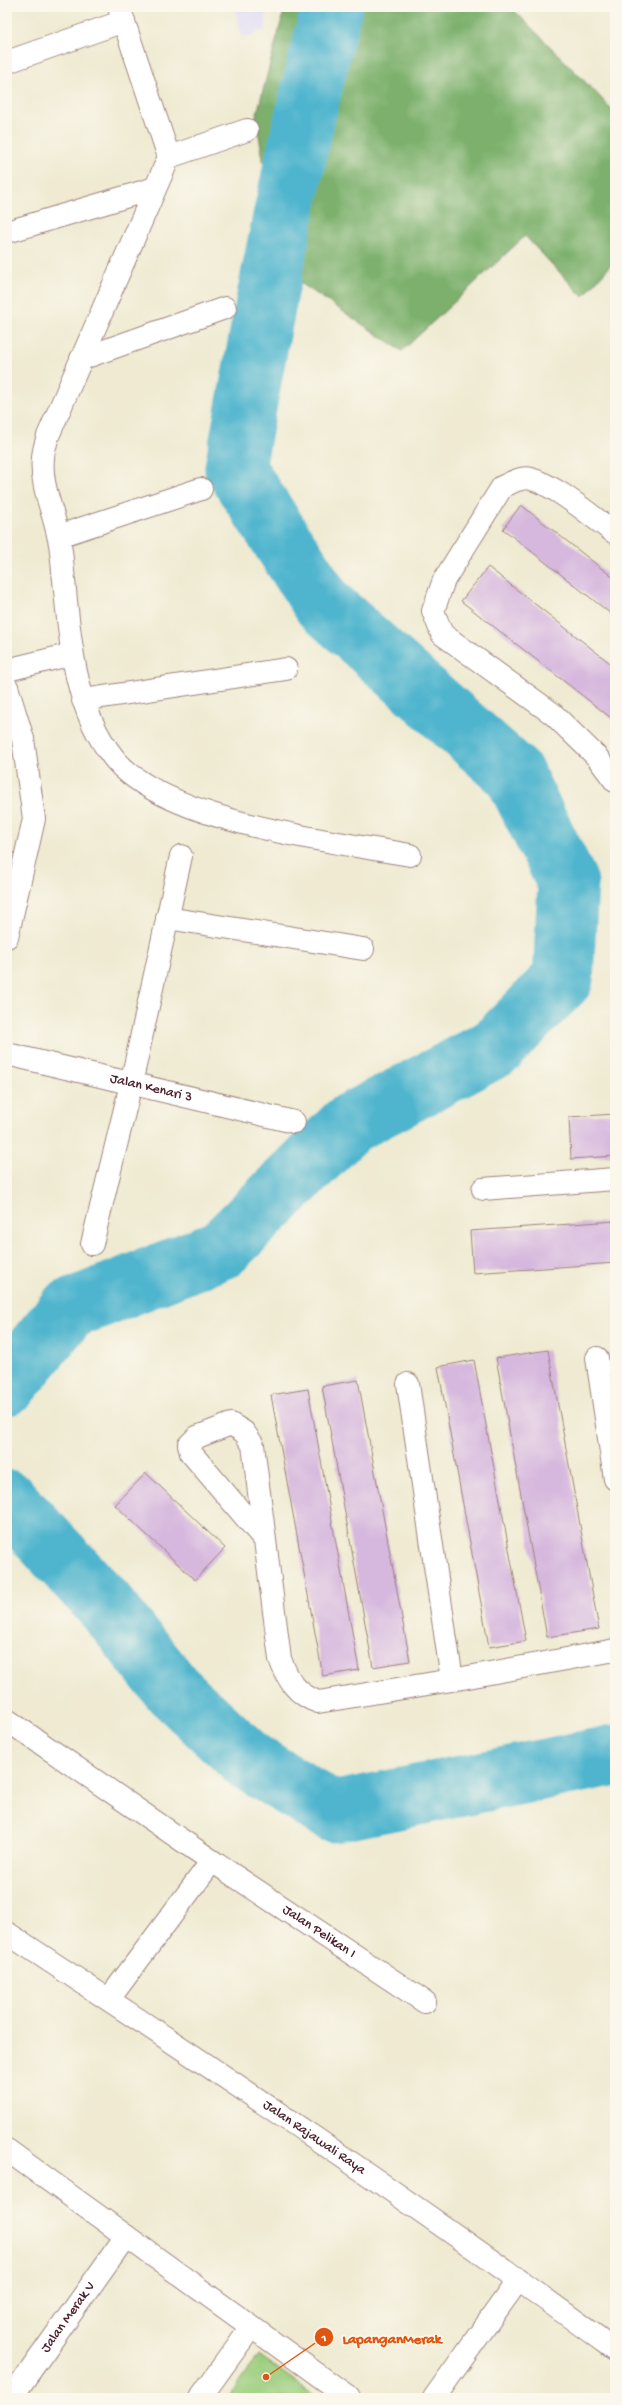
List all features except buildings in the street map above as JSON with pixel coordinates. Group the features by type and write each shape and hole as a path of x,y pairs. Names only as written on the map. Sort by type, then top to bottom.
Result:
{"street":[{"path":"7,62 122,14 169,157 48,436 43,458 44,484 59,536 72,654 83,700 113,758 146,785 181,803 259,828 410,856"},
{"path":"169,157 247,130"},
{"path":"7,232 155,188"},
{"path":"81,359 225,308"},
{"path":"615,533 563,496 530,478 512,481 502,488 444,580 433,611 442,634 553,714 606,760 615,781"},
{"path":"59,536 201,489"},
{"path":"7,670 72,654"},
{"path":"83,700 286,669"},
{"path":"7,687 23,739 34,820 7,937"},
{"path":"92,1244 131,1084 181,856"},
{"path":"167,918 363,949"},
{"name":"Jalan Kenari 3","path":"7,1054 294,1122"},
{"path":"483,1189 615,1179"},
{"path":"597,1358 615,1479"},
{"path":"408,1384 452,1680"},
{"path":"264,1539 191,1453 189,1445 197,1437 231,1424 244,1432 253,1445 280,1659 286,1674 296,1690 305,1697 318,1702 452,1680 615,1650"},
{"name":"Jalan Pelikan I","path":"7,1720 212,1861 425,2002"},
{"path":"109,1999 212,1861"},
{"name":"Jalan Rajawali Raya","path":"7,1933 109,1999 390,2189 519,2279 615,2350"},
{"path":"7,2150 350,2398"},
{"name":"Jalan Merak V","path":"11,2398 126,2236"},
{"path":"434,2398 519,2279"},
{"path":"200,2398 251,2326"}],"shaded area":[{"path":"235,7 266,7 266,30 242,38"}],"green space":[{"path":"285,7 511,7 615,112 615,260 583,297 525,236 402,351 281,270 256,117"},
{"path":"259,2355 318,2398 228,2398"}],"waterway":[{"path":"7,1385 68,1310 222,1249 349,1124 495,1048 563,979 568,883 514,774 323,604 235,468 267,295 291,179 317,64 332,7"},
{"path":"7,1500 106,1606 173,1690 249,1761 333,1812 615,1755"}],"place":[{"name":"LapanganMerak","path":"266,2377"}]}
